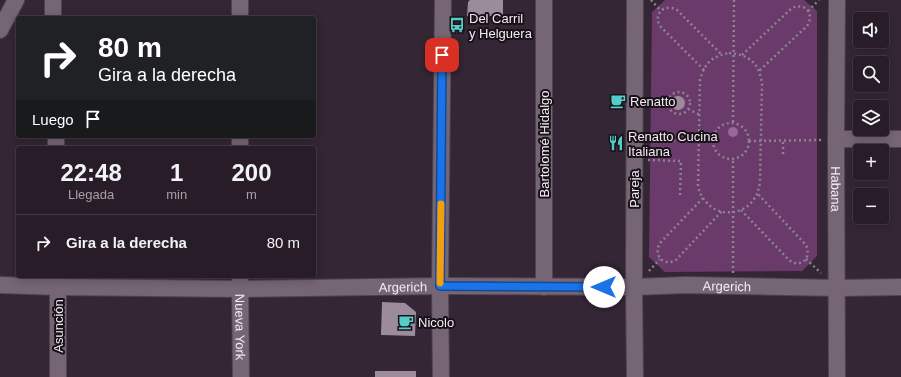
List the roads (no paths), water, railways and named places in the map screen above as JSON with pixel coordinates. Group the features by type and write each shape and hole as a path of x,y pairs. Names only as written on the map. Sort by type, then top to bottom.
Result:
{"street":[{"path":"0,30 16,0"},
{"path":"53,0 53,16"},
{"path":"240,0 240,16"},
{"path":"440,377 443,0"},
{"name":"Bartolomé Hidalgo","path":"544,0 544,287"},
{"name":"Pareja","path":"635,0 635,377"},
{"name":"Habana","path":"837,0 836,139 838,377"},
{"path":"836,139 901,139"},
{"name":"Argerich","path":"0,285 58,282 240,282 634,288 686,285 838,288 901,287"},
{"name":"Asunción","path":"58,282 58,377"},
{"name":"Nueva York","path":"240,282 241,377"}],"place":[{"name":"Del Carril y Helguera","path":"457,25"},
{"name":"Renatto","path":"618,101"},
{"name":"Renatto Cucina Italiana","path":"616,143"},
{"name":"Nicolo","path":"406,322"}]}
